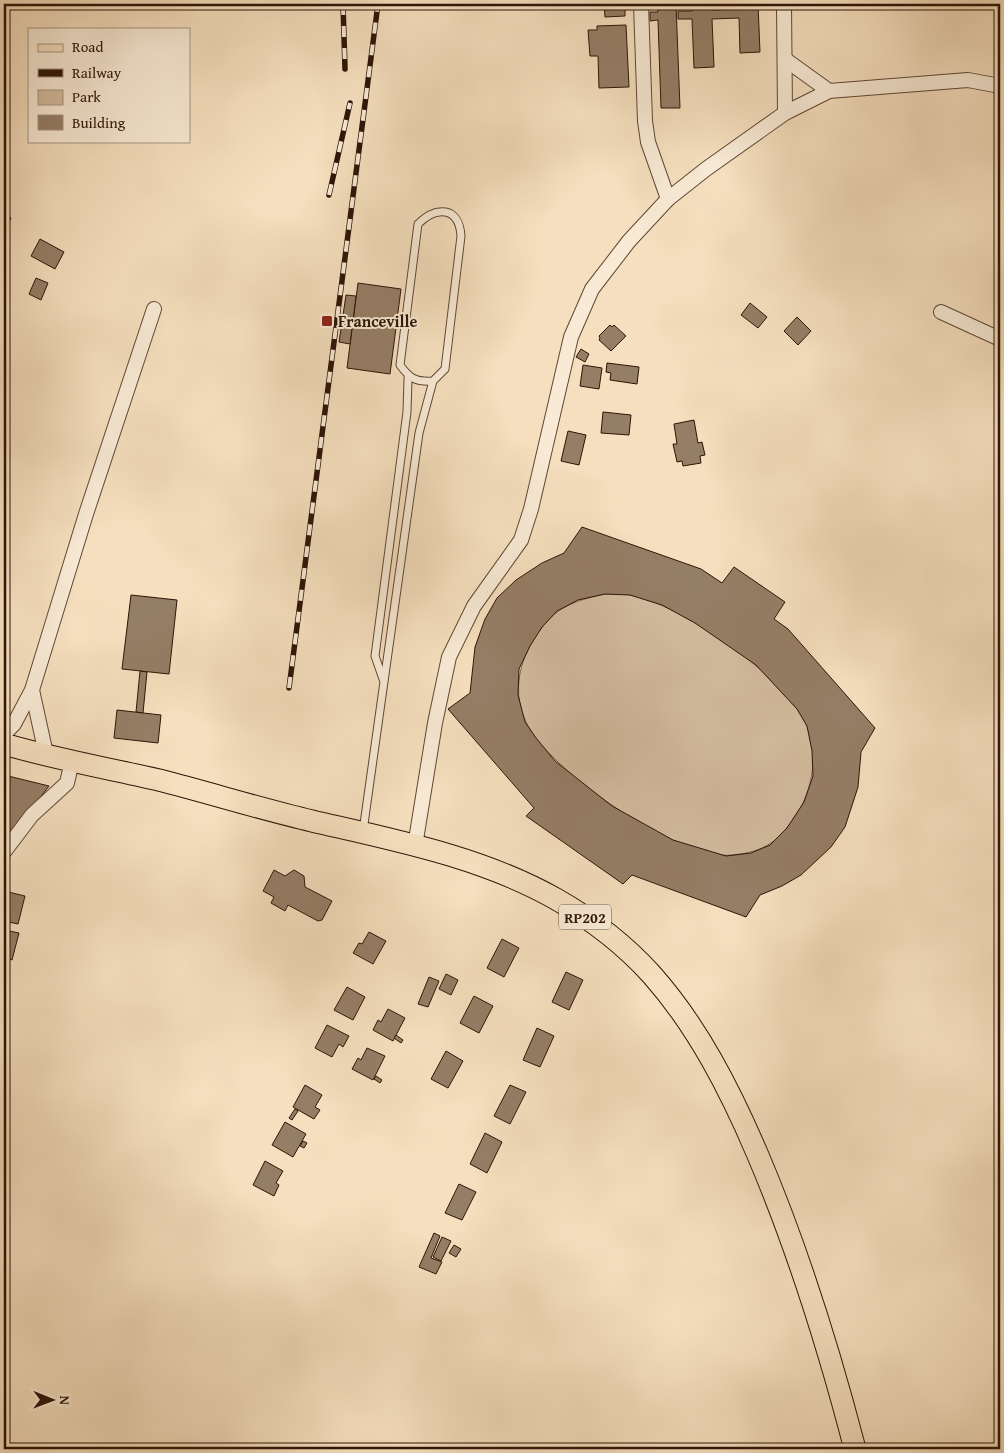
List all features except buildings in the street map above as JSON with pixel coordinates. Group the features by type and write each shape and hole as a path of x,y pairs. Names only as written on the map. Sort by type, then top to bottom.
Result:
{"main road":[{"name":"RP202","path":"4,744 363,832 491,869 556,899 626,948 678,1006 723,1081 778,1202 840,1392 855,1449"}],"street":[{"path":"641,4 645,121 648,142 668,199"},
{"path":"784,4 785,113"},
{"path":"786,60 829,91"},
{"path":"415,846 435,723 449,657 474,606 521,540 531,509 571,337 592,289 629,241 668,199 785,113 829,91 968,80 1000,86"},
{"path":"4,734 14,724 32,690 86,514 154,309"},
{"path":"940,312 1000,339"},
{"path":"32,690 46,754"},
{"path":"4,852 32,815 66,783 72,761"}],"lane":[{"path":"363,832 419,433 433,381 445,369 461,236 460,224 453,216 445,212 435,212 426,216 418,224 400,365 408,378 407,412 375,656 383,680"},
{"path":"408,378 433,381"}],"green space":[{"path":"605,594 627,594 652,601 677,612 703,627 754,664 794,705 806,724 810,735 813,758 810,782 803,804 797,814 784,831 770,844 754,851 732,855 709,853 681,844 617,809 560,764 539,742 526,722 520,701 519,680 528,650 547,621 563,608 581,600"}],"railway":[{"path":"343,4 345,69"},
{"path":"289,688 378,4"},
{"path":"329,195 350,103"}],"place":[{"name":"Franceville","path":"327,321"}]}
